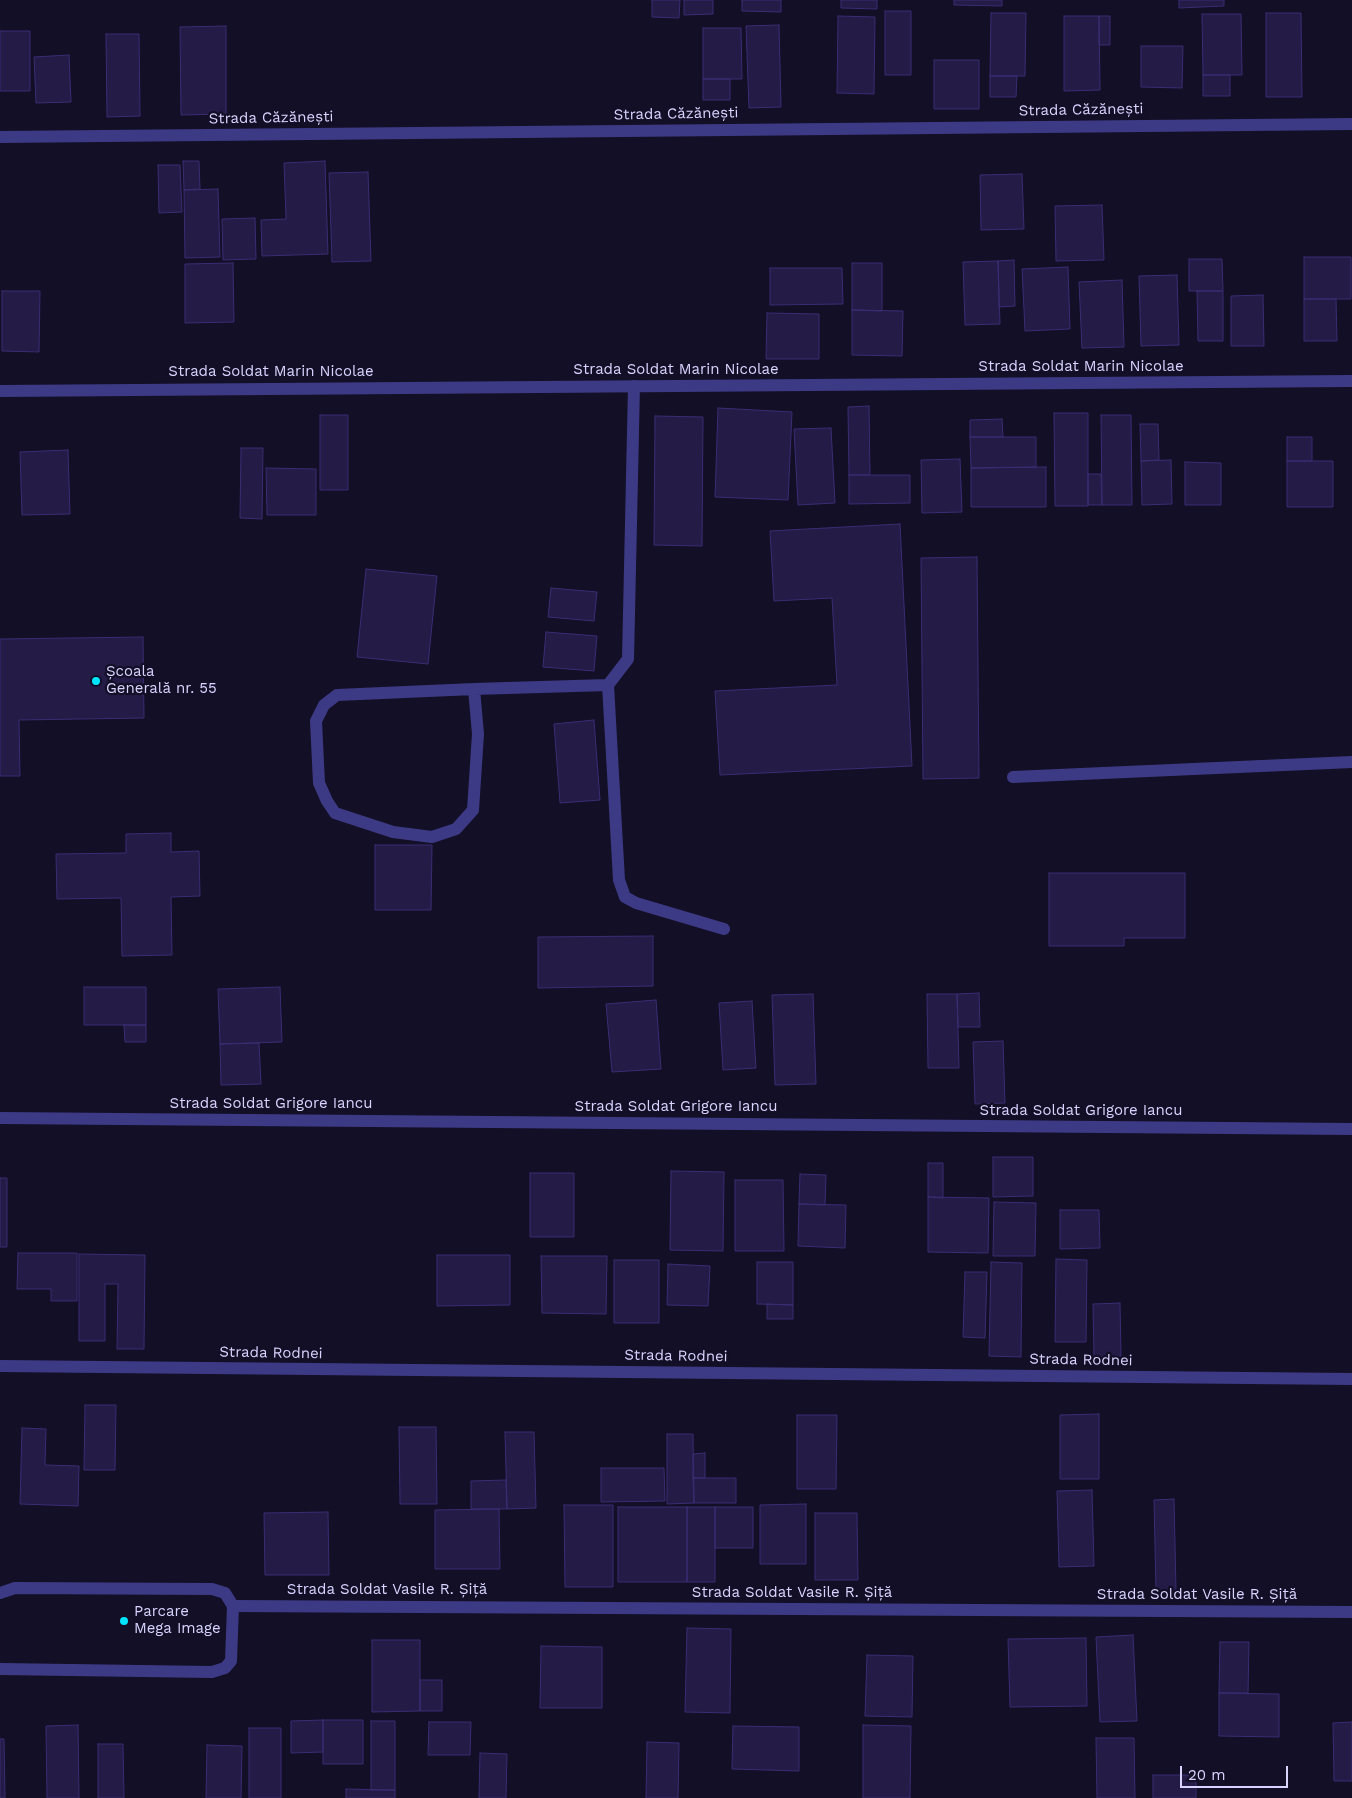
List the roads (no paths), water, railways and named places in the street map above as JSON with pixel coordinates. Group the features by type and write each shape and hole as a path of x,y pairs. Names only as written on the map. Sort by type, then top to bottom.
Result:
{"street":[{"name":"Strada Căzănești","path":"0,137 1352,124"},
{"name":"Strada Soldat Marin Nicolae","path":"0,391 1352,381"},
{"path":"634,386 628,659 608,685 619,880 625,897 636,903 724,929"},
{"path":"474,689 478,734 473,810 456,828 432,837 393,832 335,813 319,783 316,721 324,705 337,695 474,689 608,685"},
{"path":"1013,777 1352,762"},
{"name":"Strada Soldat Grigore Iancu","path":"0,1118 1352,1129"},
{"name":"Strada Rodnei","path":"0,1366 1352,1378"},
{"path":"0,1593 15,1588 212,1589 225,1593 233,1606 231,1661 225,1668 212,1672 0,1669"},
{"name":"Strada Soldat Vasile R. Șiță","path":"233,1606 1352,1612"}],"place":[{"name":"Școala Generală nr. 55","path":"96,681"},
{"name":"Parcare Mega Image","path":"124,1621"}]}
